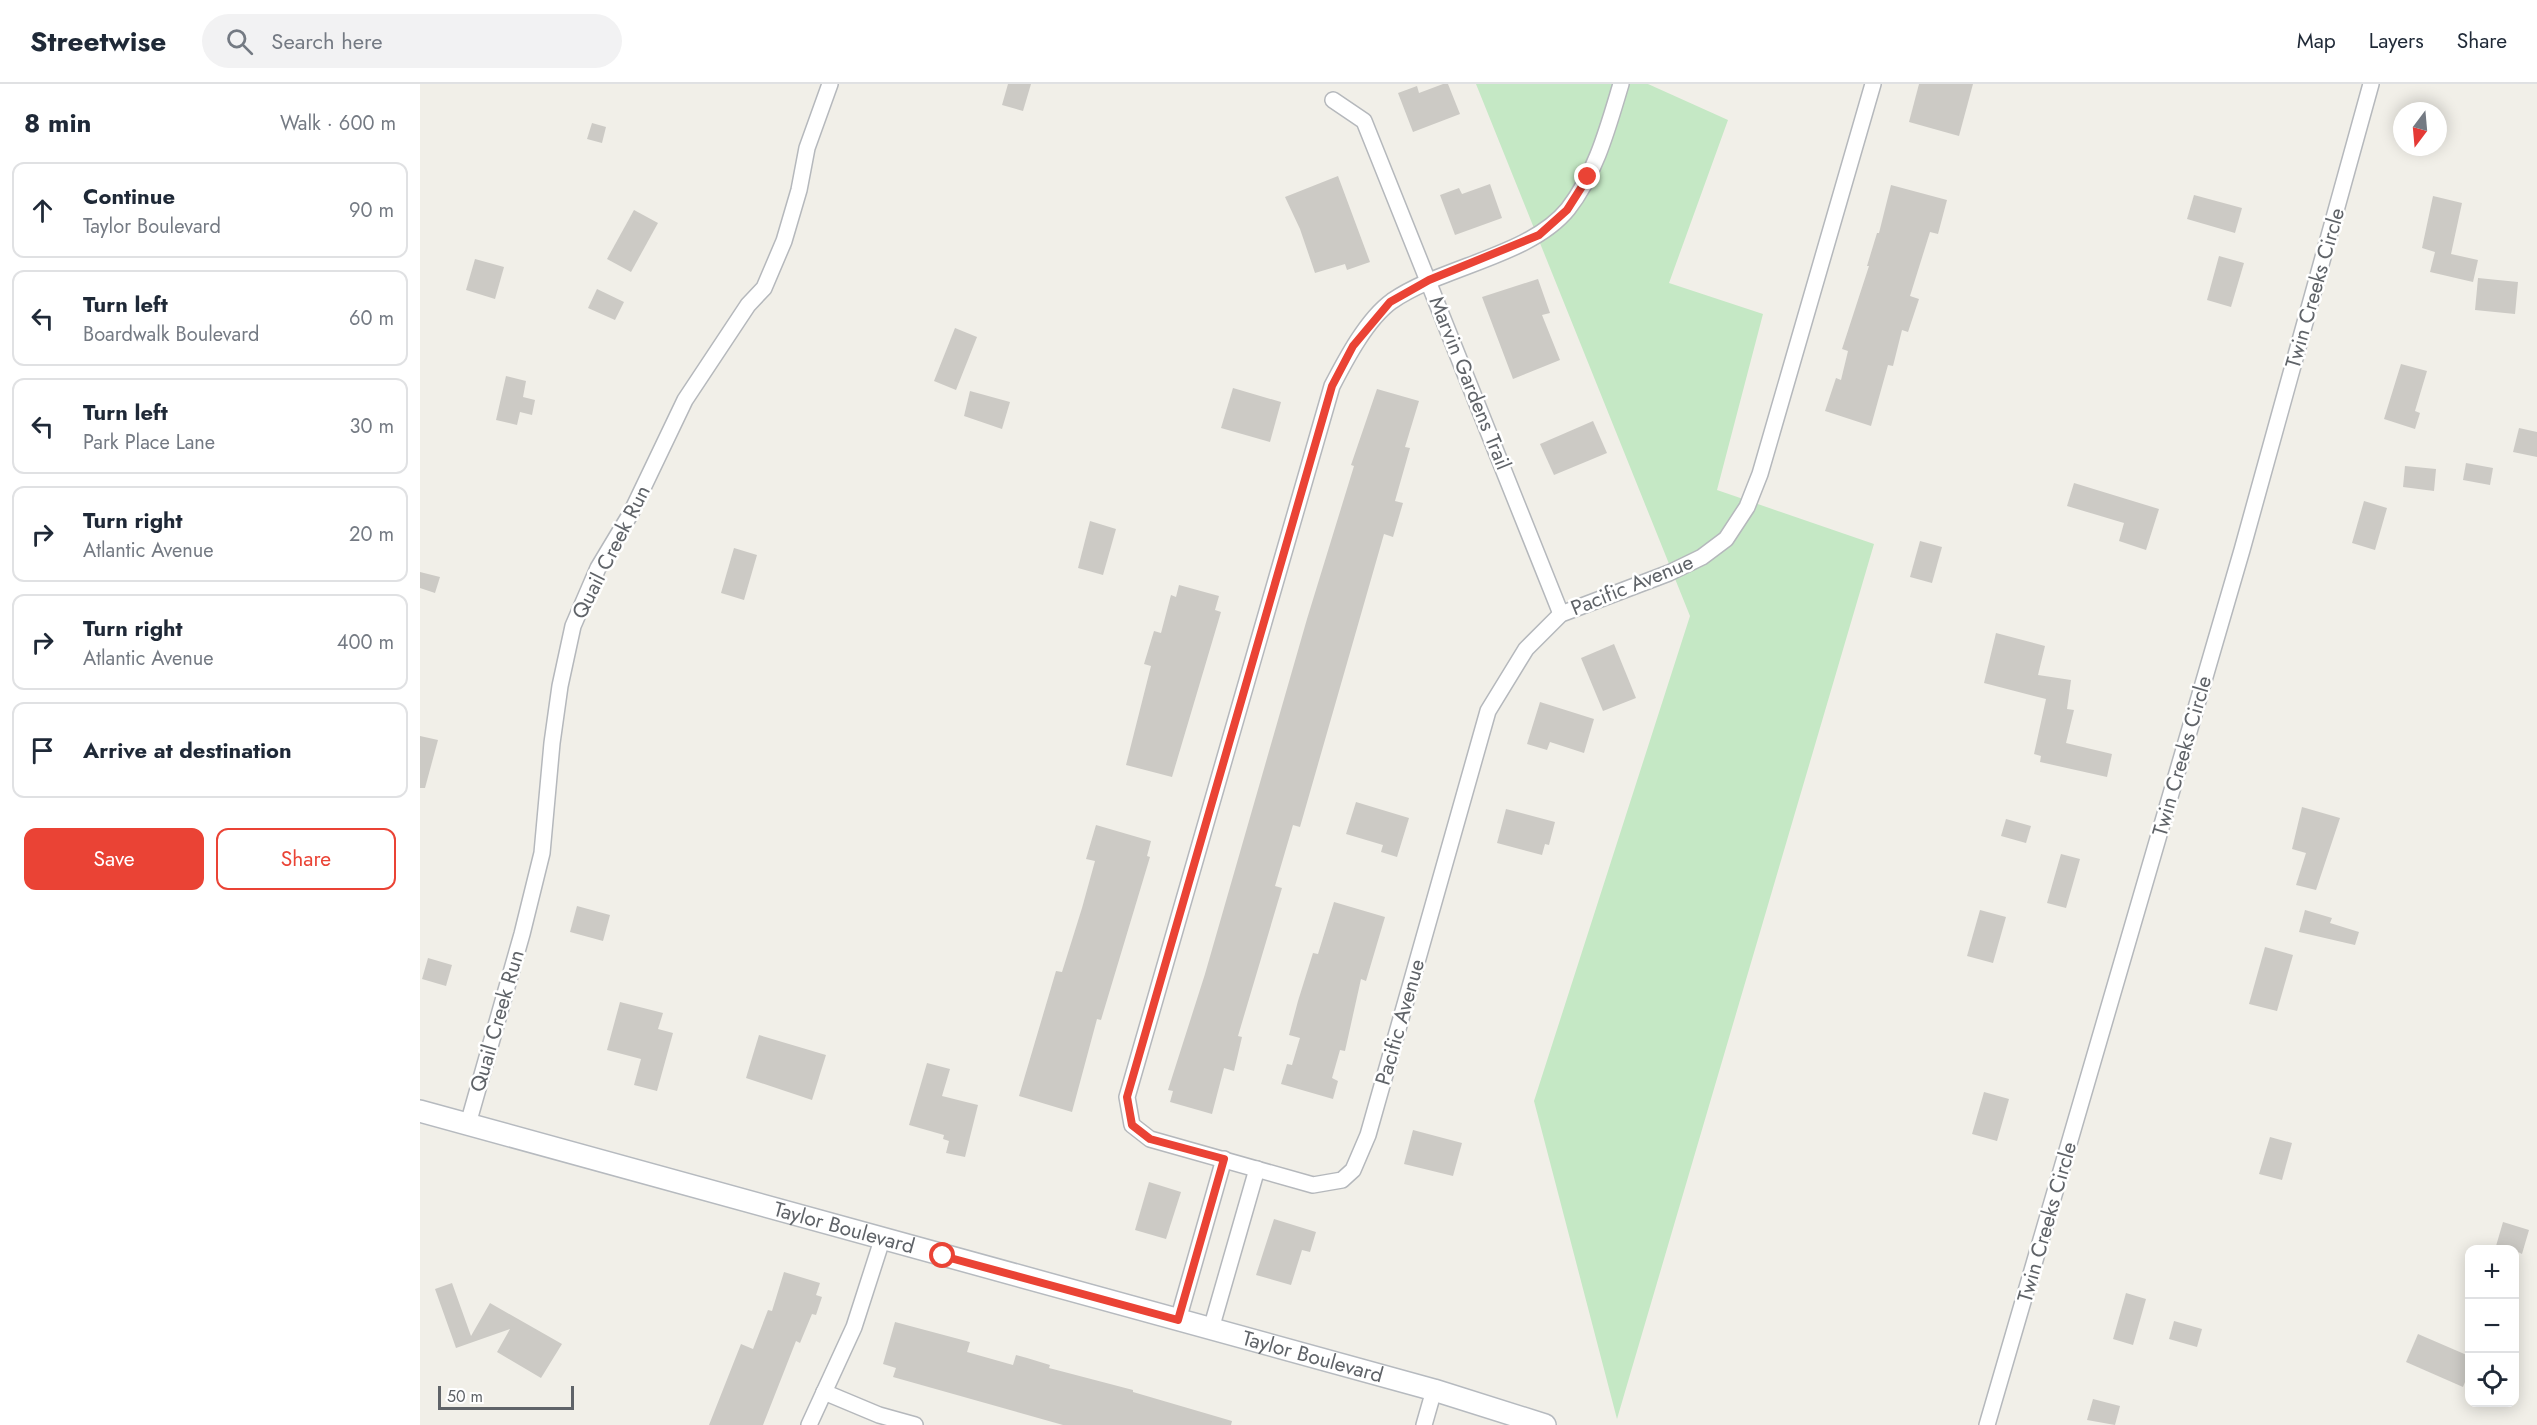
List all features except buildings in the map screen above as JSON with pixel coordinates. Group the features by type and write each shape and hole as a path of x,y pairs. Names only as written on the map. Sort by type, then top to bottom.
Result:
{"street":[{"name":"Quail Creek Run","path":"468,1124 522,934 542,854 552,743 560,686 573,626 598,568 654,467 685,400 743,312 764,288 784,241 799,190 807,148 830,84"},
{"path":"1211,1329 1257,1169 1150,1139 1132,1125 1127,1097 1332,386 1353,346 1390,302 1429,280 1539,235 1567,210 1588,177 1605,135 1621,84"},
{"name":"Pacific Avenue","path":"1257,1169 1313,1185 1342,1180 1353,1170 1368,1135 1488,711 1526,648 1561,614 1702,557 1726,539 1748,507 1763,463 1873,84"},
{"name":"Twin Creeks Circle","path":"1987,1425 2242,550 2371,84"},
{"name":"Marvin Gardens Trail","path":"1333,100 1364,121 1561,614"},
{"name":"Taylor Boulevard","path":"420,1111 882,1240 1434,1390 1545,1425"},
{"path":"1178,1320 1224,1159"},
{"path":"809,1425 854,1327 882,1240"},
{"path":"1424,1425 1434,1390"},
{"path":"824,1392 879,1415 915,1425"}],"green space":[{"path":"1476,84 1648,84 1728,120 1669,283 1763,314 1717,490 1874,544 1617,1419 1534,1101 1690,616"}],"route":[{"path":"943,1256 1178,1320 1224,1159 1150,1139 1132,1125 1127,1097 1332,386 1353,346 1390,302 1429,280 1539,235 1567,210 1588,177"}]}
